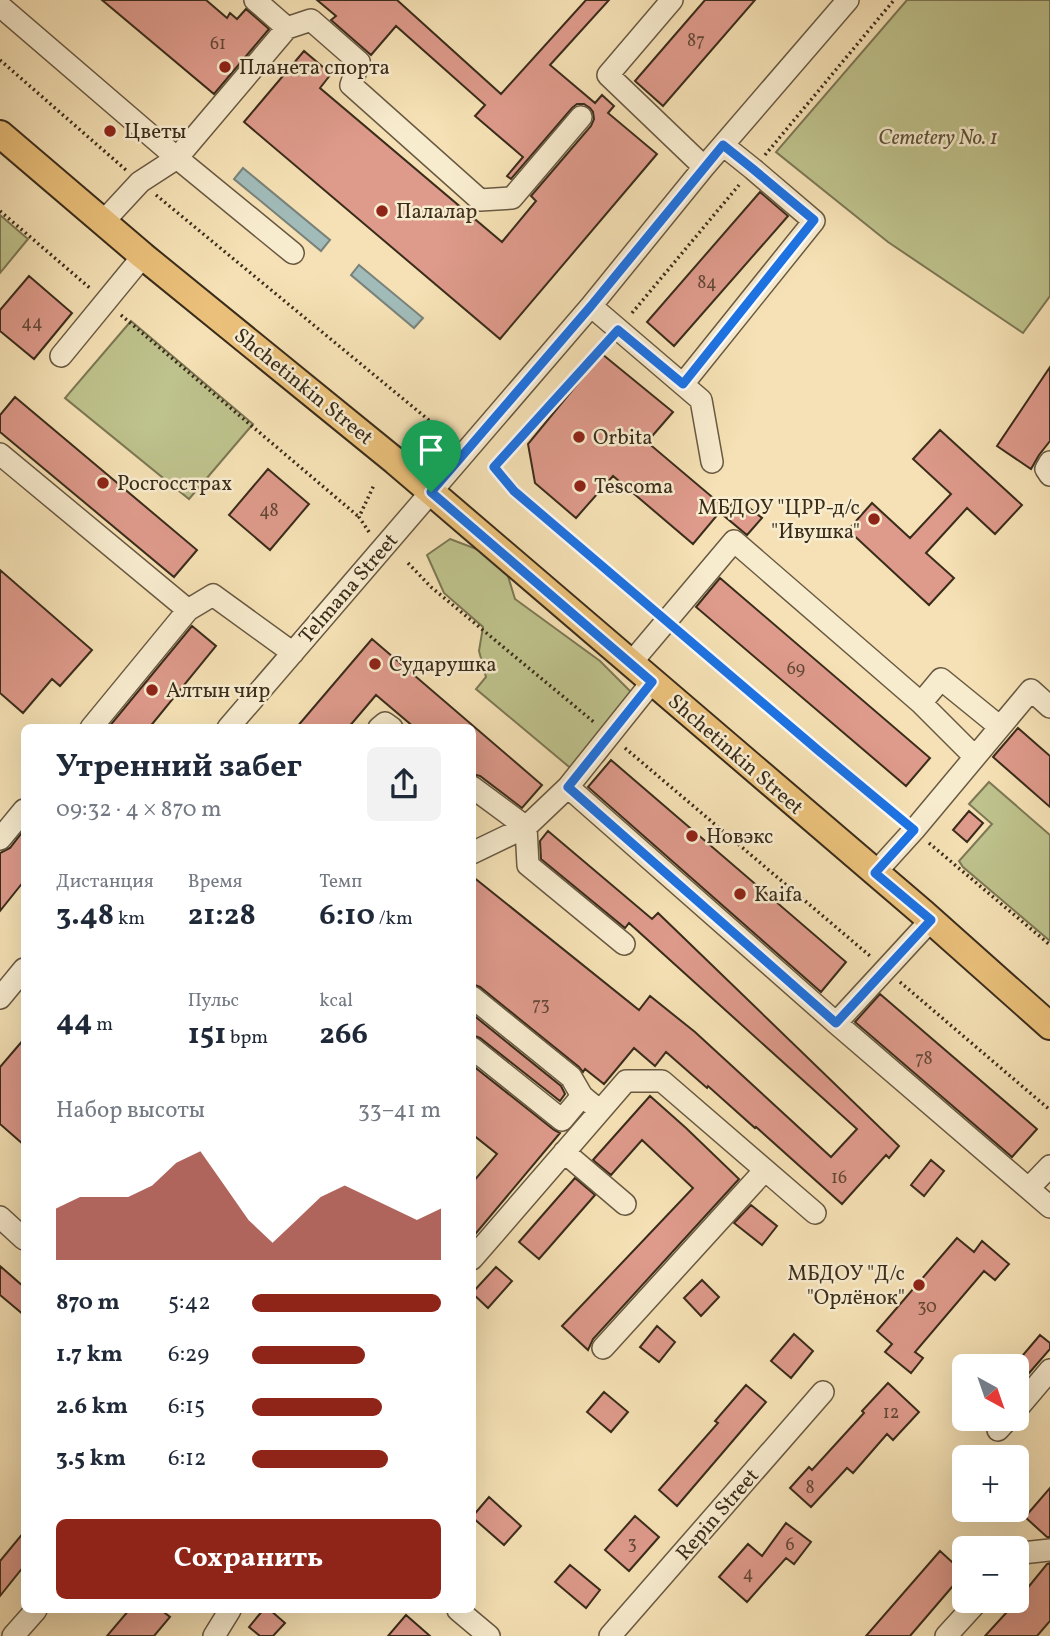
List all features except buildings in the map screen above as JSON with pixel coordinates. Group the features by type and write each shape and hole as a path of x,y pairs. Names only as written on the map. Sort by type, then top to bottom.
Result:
{"main road":[{"name":"Shchetinkin Street","path":"0,134 143,256 431,492 931,920 1050,1026"}],"street":[{"path":"255,0 287,28"},
{"path":"671,0 608,75 704,167"},
{"name":"Telmana Street","path":"231,724 591,306 704,167 848,0"},
{"path":"0,6 177,158 293,253"},
{"path":"103,222 140,182 177,158 287,28 311,20 359,62 351,85 480,200 512,198 581,117"},
{"path":"683,384 814,220 723,145"},
{"path":"61,356 143,256"},
{"path":"591,306 701,400 712,462"},
{"path":"0,454 188,610"},
{"path":"1050,462 1046,470 1050,475"},
{"path":"631,663 734,541 921,703 974,756"},
{"path":"94,724 188,610 213,595 293,653"},
{"path":"921,703 941,679 1000,727"},
{"path":"476,850 526,827 568,787 652,682"},
{"path":"875,873 1031,690 1050,707"},
{"path":"568,787 1050,1207"},
{"path":"476,790 526,827"},
{"path":"0,839 21,814"},
{"path":"526,827 528,865 624,944"},
{"path":"836,1023 931,920"},
{"path":"0,998 21,973"},
{"path":"476,1001 571,1077 582,1096 600,1111"},
{"path":"476,1051 562,1121 582,1096"},
{"path":"476,1254 626,1082 662,1081 815,1213"},
{"path":"564,1152 625,1204"},
{"path":"1029,1188 1050,1166"},
{"path":"603,1348 765,1170"},
{"path":"0,1217 21,1236"},
{"path":"1029,1395 1050,1370"},
{"name":"Repin Street","path":"610,1636 823,1392"},
{"path":"1029,1552 1050,1550"},
{"path":"13,1636 33,1613"},
{"path":"214,1636 228,1613"},
{"path":"462,1613 489,1636"},
{"path":"946,1636 967,1613"}],"path":[{"path":"894,0 618,330 494,467 514,491 808,743 1050,945"},
{"path":"0,61 140,182 430,421 452,431"},
{"path":"0,211 359,517 370,533"},
{"path":"414,440 430,421"},
{"path":"359,517 374,485"},
{"path":"408,563 431,587 609,734 1050,1110"}],"green space":[{"name":"Cemetery No. 1","path":"907,0 1050,0 1050,296 1023,333 888,242 776,152"},
{"path":"0,215 28,239 0,273"},
{"path":"131,321 253,424 189,499 65,398"},
{"path":"450,539 495,556 507,573 515,599 600,661 637,698 627,729 603,761 585,773 574,771 476,689 486,677 479,651 483,627 444,593 427,555"},
{"path":"989,782 1050,835 1050,941 959,861 992,824 969,804"}],"water":[{"path":"243,168 330,240 321,251 234,179"},
{"path":"359,265 423,318 414,328 351,275"}],"place":[{"name":"Планета спорта","path":"225,67"},
{"name":"Цветы","path":"110,131"},
{"name":"Палалар","path":"382,211"},
{"name":"Orbita","path":"579,437"},
{"name":"Росгосстрах","path":"103,483"},
{"name":"Tescoma","path":"580,486"},
{"name":"МБДОУ \"ЦРР-д/с \"Ивушка\"","path":"874,519"},
{"name":"Сударушка","path":"375,664"},
{"name":"Алтын чир","path":"152,690"},
{"name":"Новэкс","path":"692,836"},
{"name":"Kaifa","path":"740,894"},
{"name":"МБДОУ \"Д/с \"Орлёнок\"","path":"919,1285"}],"route":[{"path":"723,145 814,220 683,384 618,330 494,467 514,491 914,830 875,873 931,920 836,1023 568,787 652,682 431,492 591,306 723,145"}]}
